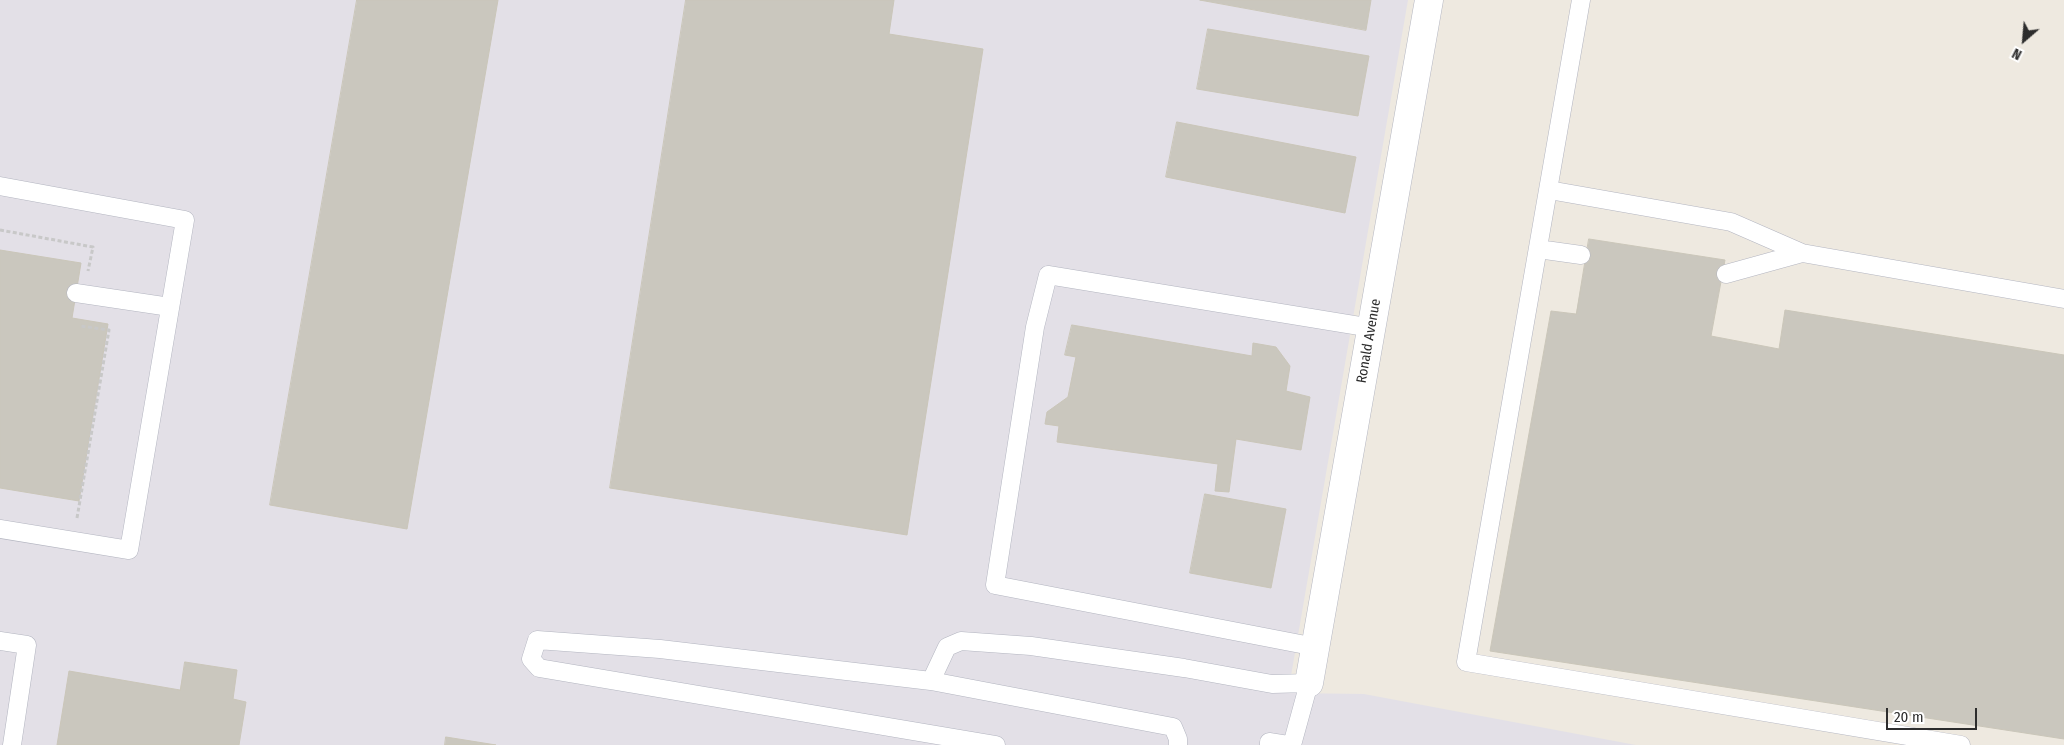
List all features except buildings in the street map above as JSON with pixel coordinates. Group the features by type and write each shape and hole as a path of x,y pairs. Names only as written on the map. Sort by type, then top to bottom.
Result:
{"street":[{"name":"Ronald Avenue","path":"1310,683 1429,0"}],"lane":[{"path":"1581,0 1466,662 1961,745"},
{"path":"0,186 185,220 129,550 0,529"},
{"path":"1549,190 1731,222 1802,253 2064,300"},
{"path":"1538,249 1581,256"},
{"path":"1726,274 1802,253"},
{"path":"1316,647 995,585 1034,326 1048,274 1372,328"},
{"path":"76,293 170,307"},
{"path":"996,745 539,668 531,659 537,640 660,649 931,681 1172,726 1178,739 1178,745"},
{"path":"0,641 27,645 12,745"},
{"path":"931,681 947,647 961,641 1050,649 1184,668 1272,684 1310,683 1292,745"},
{"path":"1269,745 1270,742 1288,745"}],"path":[{"path":"0,230 93,246 88,273"},
{"path":"77,521 109,330 80,326"}],"shaded area":[{"path":"0,0 1408,0 1288,693 1364,694 1636,745 0,745"}]}
